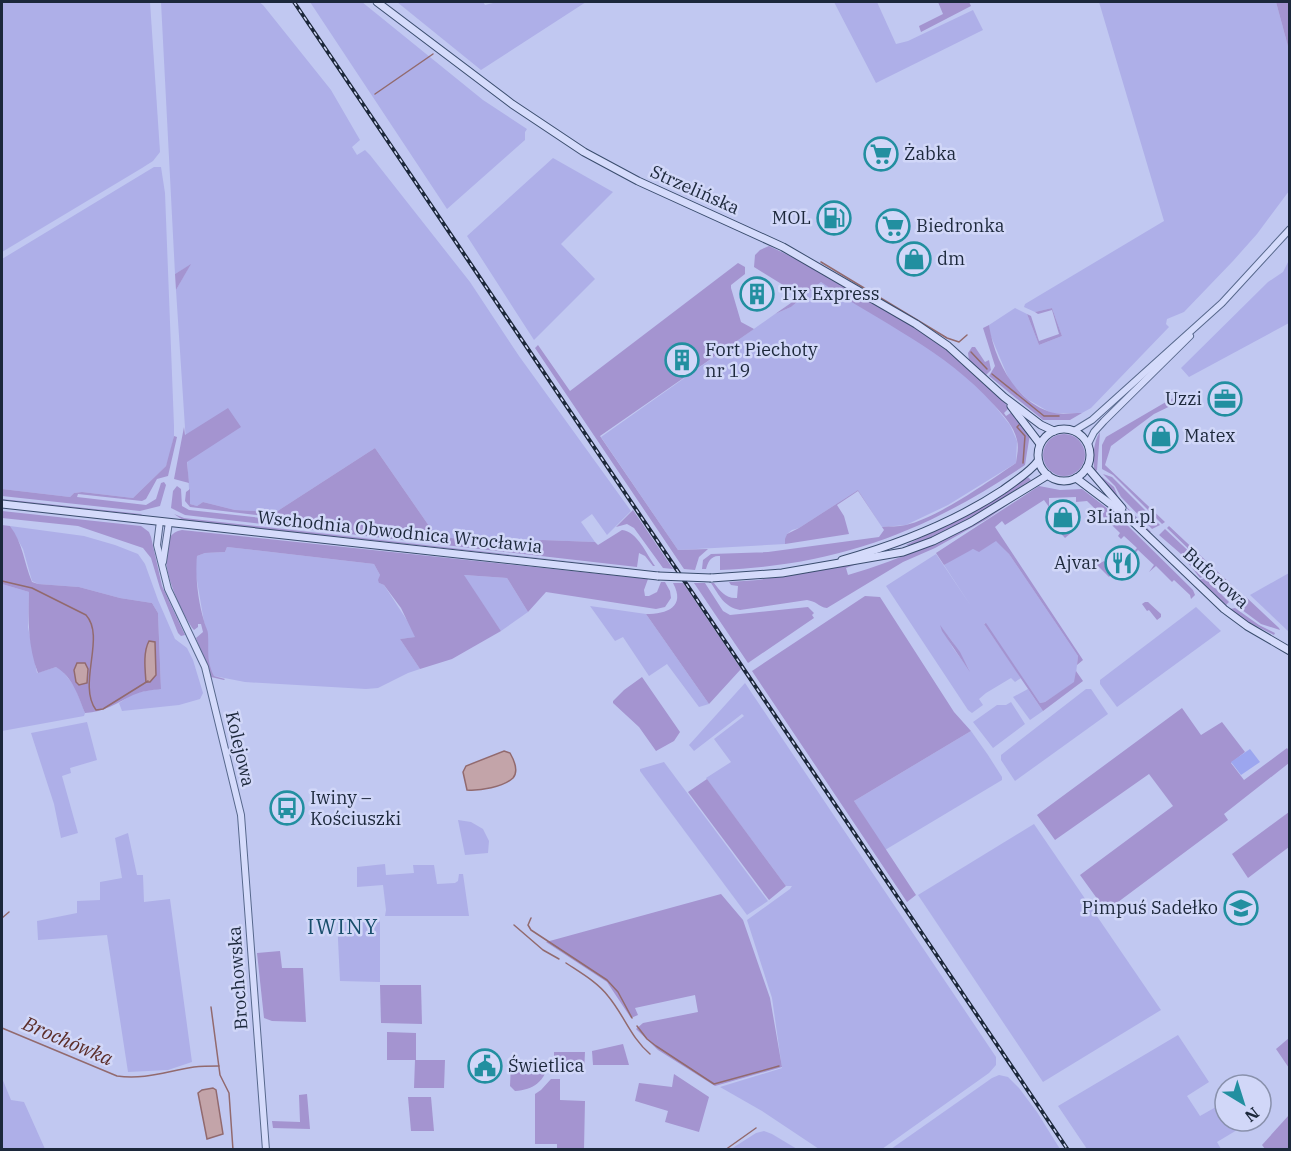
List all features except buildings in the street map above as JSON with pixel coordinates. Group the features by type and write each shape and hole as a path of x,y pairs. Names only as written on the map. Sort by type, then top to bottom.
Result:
{"main road":[{"name":"Strzelińska","path":"377,2 506,100 557,135 638,181 783,247 884,305 948,346 1004,397 1041,425 1054,431"},
{"name":"Strzelińska","path":"1004,397 1040,444"},
{"path":"1068,429 1074,431 1081,434 1088,444 1090,459 1087,467 1076,478 1061,481 1048,475 1038,460 1040,444 1054,431 1068,429"},
{"name":"Wschodnia Obwodnica Wrocławia","path":"795,571 876,550 927,531 998,492 1028,472 1038,460"},
{"name":"Buforowa","path":"1087,467 1129,518"},
{"name":"Wschodnia Obwodnica Wrocławia","path":"2,504 658,576 711,578 795,571 885,556 927,543 971,522 1048,475"},
{"name":"Buforowa","path":"1076,478 1129,518 1224,609 1247,626 1290,651"}],"street":[{"path":"1088,444 1094,432 1104,421 1159,368 1290,229"},
{"path":"1074,431 1092,420 1213,311"},
{"name":"Kolejowa","path":"160,521 157,540 163,566 173,601 205,668 238,804"},
{"path":"163,566 169,522"},
{"name":"Brochowska","path":"238,804 241,815 266,1149"}],"shaded area":[{"path":"2,2 150,2 160,152 153,161 142,168 2,252"},
{"path":"161,2 259,2 263,5 331,90 360,140 352,147 357,155 365,150 370,155 470,282 519,356 631,511 607,535 592,514 581,522 595,542 467,540 436,536 375,448 276,512 235,510 203,502 197,506 190,504 176,290 190,265 175,274"},
{"path":"310,2 362,2 483,100 527,129 525,140 447,209"},
{"path":"397,2 483,2 485,5 497,2 586,2 481,70"},
{"path":"834,2 877,2 896,44 908,41 973,10 983,30 876,83"},
{"path":"938,2 969,2 971,6 921,32 919,26 943,14"},
{"path":"1099,2 1276,2 1289,50 1289,191 1257,234 1233,261 1184,312 1167,319 1166,324 1169,327 1091,408 1082,413 1051,413 1027,399 1010,382 990,334 989,325 1015,308 1027,314 1039,345 1062,336 1052,308 1035,312 1024,307 1025,304 1164,221"},
{"path":"1276,2 1289,2 1289,50"},
{"path":"553,158 613,192 561,244 595,279 534,340 467,236"},
{"path":"154,167 161,167 165,193 174,426 174,436 166,466 133,498 82,492 74,493 70,497 2,489 2,259"},
{"path":"769,246 815,268 920,330 946,348 997,394 1009,408 1004,413 1006,416 1012,412 1030,434 1025,465 953,509 881,540 804,561 764,567 720,570 720,556 717,556 710,560 706,569 702,569 703,560 711,554 768,552 879,537 884,530 882,527 906,525 932,515 1016,463 1017,440 1008,421 975,385 912,338 821,282 791,307 775,314 801,296 754,267 755,255"},
{"path":"1289,260 1289,323 1189,377 1181,368 1268,282 1283,272"},
{"path":"738,263 745,267 745,274 731,285 731,288 741,322 754,329 600,436 678,550 708,549 699,557 695,570 684,569 535,348 538,345 570,391"},
{"path":"191,264 176,290 175,274"},
{"path":"821,282 903,331 948,361 969,379 986,395 1010,425 1017,441 1016,463 948,505 906,525 882,527 858,490 799,528 792,530 787,534 785,544 678,550 601,437 775,314 791,307"},
{"path":"1052,308 1062,336 1039,345 1027,314 1031,316 1039,341 1059,334 1052,310 1038,314 1035,312"},
{"path":"989,325 1001,365 1026,399 1050,412 1082,413 1070,420 1043,420 989,376 995,366 983,328"},
{"path":"972,347 975,347 985,362 989,360 991,370 985,376 969,360 968,353"},
{"path":"1186,393 1193,395 1154,414 1111,446 1105,465 1165,522 1162,524 1113,475 1102,469 1102,445 1106,437 1171,399"},
{"path":"228,408 241,427 187,462 189,483 174,479 184,427 185,435"},
{"path":"1100,432 1097,470 1095,472 1094,451"},
{"path":"1064,434 1072,435 1079,440 1084,447 1084,463 1079,470 1072,475 1064,476 1056,475 1049,470 1044,463 1043,455 1044,447 1049,440 1056,435"},
{"path":"174,436 177,437 168,476 157,479 146,499 142,501 78,494 77,497 146,505 156,499 161,483 164,482 166,485 160,506 140,511 2,496 2,489 70,497 74,493 82,492 133,498 166,466"},
{"path":"375,448 436,536 467,540 595,542 598,545 622,530 637,539 655,566 639,553 637,567 185,515 171,508 173,491 177,486 181,489 182,506 189,510 271,519 277,516 276,513 265,516 190,507 185,501 186,492 190,489 190,504 197,506 203,502 235,510 276,512"},
{"path":"1103,474 1112,477 1160,525 1152,529 1121,497 1115,486"},
{"path":"1028,477 1031,480 969,519 933,538 906,545 974,511"},
{"path":"1099,477 1114,487 1119,499 1151,532 1148,532"},
{"path":"1035,486 987,519 935,548 903,562 827,608 807,600 740,610 726,603 711,583 714,583 726,596 737,598 738,586 731,585 729,582 758,580 860,563 846,568 848,575 922,549 991,514"},
{"path":"1039,486 1060,490 1082,489 1121,519 1193,590 1195,595 1191,599 1190,595 1156,566 1149,572 1154,565 1138,550 1132,556 1137,548 1124,536 1121,539 1118,536 1120,533 1087,501 1076,502 1076,497 1049,498 1049,507 1044,500 1005,525 1002,521 995,527 1083,660 1077,665 1078,656 1009,554 996,541 979,552 973,549 944,565 936,553"},
{"path":"858,490 882,527 858,491 837,505 844,516 849,534 785,544 787,534"},
{"path":"2,500 141,514 142,515"},
{"path":"633,510 673,569 663,568 634,528 627,524 616,527"},
{"path":"2,511 141,526 149,532 162,586 185,635 181,636 178,633 151,558 143,548 78,526 2,518"},
{"path":"174,514 184,518 638,569 183,520"},
{"path":"1073,522 1069,526 1072,532 1065,538 1052,524"},
{"path":"2,525 10,526 21,546 32,582 79,587 120,598 152,603 158,613 161,689 133,695 104,709 85,713 74,687 62,671 56,667 38,673 30,643 29,592 2,584"},
{"path":"10,526 84,536 138,554 145,564 175,639 187,648 193,660 203,693 200,699 179,705 122,711 119,703 135,693 161,688 158,613 152,603 120,598 79,587 38,584 32,581 23,549"},
{"path":"1169,526 1234,587 1230,598 1206,575 1199,559 1167,528"},
{"path":"1165,529 1197,559 1205,576 1200,578 1181,554 1159,535"},
{"path":"182,530 648,579 644,590 645,596 657,592 661,582 665,582 671,598 665,607 656,609 546,592 528,612 507,578 464,575 501,631 452,659 420,669 400,639 415,637 401,608 384,585 379,583 380,575 374,564 227,547 225,552 205,553 197,556 196,564 199,597 208,632 210,665 214,676 224,680 211,677 196,638 203,632 201,624 198,624 194,630 181,608 169,576 166,546 171,535"},
{"path":"996,540 1009,554 1078,656 1075,682 1045,702 1040,703 985,623 1021,678 1015,682 1011,678 986,693 979,699 983,705 972,713 886,586 936,554 971,606 944,565 960,554 973,549 980,551","holes":["941,627 952,641 970,671"]},
{"path":"227,547 374,564 380,575 379,583 384,585 416,637 400,639 420,669 378,688 366,689 245,682 214,676 210,669 207,650 208,635 195,569 197,556 205,553 225,552"},
{"path":"1104,561 1115,570 1109,577 1097,565"},
{"path":"1289,573 1289,632 1250,595"},
{"path":"463,575 507,578 528,612 501,631"},
{"path":"1205,578 1229,602 1226,605 1199,580"},
{"path":"673,583 683,583 741,669 709,704 646,614 667,611 676,603"},
{"path":"694,583 705,583 723,611 730,615 808,607 814,613 812,615 814,618 748,663"},
{"path":"2,584 29,592 28,627 37,673 56,667 61,669 75,687 85,713 84,716 2,731"},
{"path":"865,596 880,597 954,712 971,731 854,801 916,895 907,902 752,671"},
{"path":"1246,597 1280,630 1261,624 1234,604"},
{"path":"1145,602 1161,614 1161,617 1157,620 1149,610 1147,611 1142,604"},
{"path":"590,606 646,614 709,704 699,707 667,664 649,676 623,637 615,641"},
{"path":"1196,607 1221,631 1117,707 1100,684 1100,680"},
{"path":"1235,608 1275,633 1274,635 1246,621 1230,609"},
{"path":"986,623 1040,703 1074,682 1076,671 1083,681 1043,711 984,624"},
{"path":"940,625 960,652 970,672 942,631"},
{"path":"149,641 155,642 156,675 150,682 146,682 145,655"},
{"path":"77,663 85,663 88,669 87,683 79,685 76,682 74,670"},
{"path":"642,677 680,732 674,741 656,751 639,727 613,703 624,690"},
{"path":"745,683 996,1057 996,1065 989,1073 882,1149 819,1149 762,1111 720,1087 782,1068 772,998 747,920 792,886 786,886 706,778 731,762 714,739 744,716 742,714 694,751 689,745"},
{"path":"1028,689 1043,711 1030,720 1013,697"},
{"path":"1086,689 1091,689 1108,714 1015,781 1001,760 1001,755"},
{"path":"1011,702 1025,724 993,748 973,722 997,705 1006,705"},
{"path":"1182,708 1201,735 1222,722 1245,752 1231,763 1244,780 1287,748 1289,763 1224,814 1228,820 1106,911 1080,875 1173,806 1149,774 1055,840 1037,815"},
{"path":"87,722 97,760 70,768 71,773 62,776 78,833 61,838 54,804 31,733"},
{"path":"971,731 1002,780 885,850 854,801"},
{"path":"504,751 510,753 514,762 516,772 513,778 491,788 467,790 463,772 466,766"},
{"path":"664,762 768,901 747,915 640,771 640,769"},
{"path":"707,779 786,886 769,900 688,792"},
{"path":"1289,812 1289,847 1248,878 1232,854"},
{"path":"458,820 471,822 483,829 489,841 488,853 465,855"},
{"path":"1034,824 1161,1010 1043,1082 918,895"},
{"path":"128,833 137,875 143,875 144,902 170,899 192,1062 168,1070 128,1072 107,935 38,940 37,921 77,913 77,901 100,900 100,882 122,878 115,838"},
{"path":"385,864 386,875 414,873 413,865 434,865 437,884 455,883 458,881 459,874 463,874 469,916 385,916 383,885 357,887 357,867"},
{"path":"721,894 743,920 770,998 782,1067 715,1086 658,1050 636,1029 643,1023 698,1012 695,995 635,1008 638,1015 631,1018 607,982 546,942"},
{"path":"337,919 380,920 380,982 340,981"},
{"path":"280,951 282,968 303,968 306,1022 272,1021 264,1018 257,953"},
{"path":"380,985 421,985 422,1024 381,1023"},
{"path":"387,1032 416,1033 416,1060 445,1060 444,1088 414,1088 415,1060 387,1060"},
{"path":"1178,1035 1209,1082 1187,1096 1200,1116 1213,1109 1213,1133 1232,1133 1217,1142 1221,1149 1087,1149 1058,1106"},
{"path":"1289,1038 1289,1068 1276,1049"},
{"path":"623,1044 629,1065 593,1065 592,1051"},
{"path":"554,1052 585,1052 584,1073 554,1072"},
{"path":"511,1062 548,1062 545,1074 538,1083 527,1089 515,1091 510,1086"},
{"path":"674,1074 709,1097 699,1132 665,1122 668,1111 635,1101 639,1083 672,1087"},
{"path":"999,1075 1008,1077 1019,1088 1060,1149 891,1149 992,1078"},
{"path":"2,1078 11,1100 24,1102 45,1149 2,1149"},
{"path":"551,1079 560,1079 560,1100 585,1101 584,1149 557,1149 557,1144 535,1144 535,1094"},
{"path":"213,1088 216,1090 223,1134 207,1139 198,1093"},
{"path":"307,1094 310,1129 273,1128 272,1121 300,1122 299,1095"},
{"path":"408,1097 431,1097 434,1131 411,1131"},
{"path":"1289,1115 1289,1149 1265,1149 1262,1145"},
{"path":"764,1131 797,1149 731,1149 756,1133"}],"sand":[{"path":"1250,749 1260,762 1241,775 1231,762"}],"waterway":[{"path":"375,94 433,54"},
{"path":"821,262 947,338 959,342 967,335"},
{"path":"971,352 987,369"},
{"path":"992,374 1044,416 1059,416"},
{"path":"1019,425 1017,427 1025,436 1023,463"},
{"path":"2,581 32,588 86,615 93,635 89,687 96,710 103,709 148,681"},
{"path":"2,918 9,912"},
{"path":"531,918 528,925 531,930 607,980 618,992 632,1018"},
{"path":"514,925 543,950 559,959"},
{"path":"566,963 604,991 643,1048 650,1054"},
{"name":"Brochówka","path":"211,1007 220,1075 229,1093 233,1150"},
{"path":"637,1026 656,1046 714,1084 779,1066"},
{"name":"Brochówka","path":"2,1028 117,1076 147,1076 194,1067 219,1066"},
{"path":"725,1150 756,1128"}],"railway":[{"path":"294,2 1068,1150"}],"place":[{"name":"Żabka","path":"881,154"},
{"name":"MOL","path":"834,218"},
{"name":"Biedronka","path":"893,226"},
{"name":"dm","path":"914,259"},
{"name":"Tix Express","path":"757,294"},
{"name":"Fort Piechoty nr 19","path":"682,360"},
{"name":"Uzzi","path":"1225,399"},
{"name":"Matex","path":"1161,436"},
{"name":"3Lian.pl","path":"1063,517"},
{"name":"Ajvar","path":"1122,563"},
{"name":"Iwiny – Kościuszki","path":"287,808"},
{"name":"Pimpuś Sadełko","path":"1241,908"},
{"name":"Świetlica","path":"485,1066"}],"district":[{"name":"IWINY","path":"343,927"}]}
